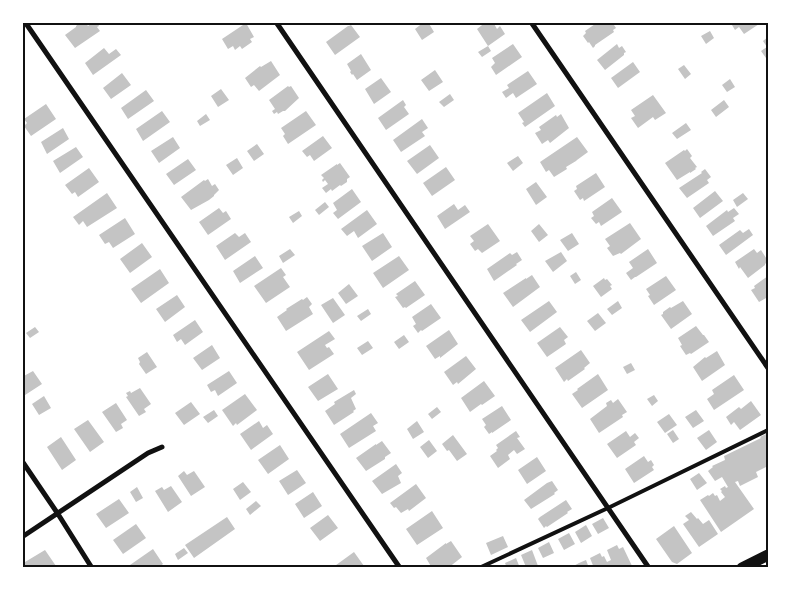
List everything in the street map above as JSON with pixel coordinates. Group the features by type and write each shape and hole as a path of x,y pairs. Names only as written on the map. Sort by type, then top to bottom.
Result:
{"main road":[{"path":"742,568 768,555"}],"street":[{"path":"24,22 400,568"},
{"path":"276,22 649,568"},
{"path":"531,22 768,368"},
{"path":"22,537 148,453 162,447"},
{"path":"22,461 92,568"}],"lane":[{"path":"479,568 768,430"}],"building":[{"path":"81,22 85,22 88,26 93,22 97,22 99,26 97,27 100,31 75,48 65,35"},
{"path":"424,22 428,22 434,32 422,40 415,29"},
{"path":"486,22 493,22 497,29 500,26 505,34 488,46 477,29"},
{"path":"598,22 603,22 605,25 612,22 616,28 613,30 614,32 593,48 583,36 586,33 585,31"},
{"path":"736,22 762,22 744,34 739,27 735,30 732,25"},
{"path":"246,23 254,37 250,39 252,42 242,49 240,46 235,50 233,46 228,49 222,39"},
{"path":"351,25 360,37 335,55 326,42"},
{"path":"710,31 714,38 706,44 701,36"},
{"path":"768,37 768,56 766,58 761,51 767,47 763,41"},
{"path":"513,44 522,57 496,75 491,67 495,63 492,58"},
{"path":"617,44 619,48 622,46 626,52 605,70 597,60"},
{"path":"488,46 491,51 482,57 478,52"},
{"path":"104,48 109,54 116,49 121,55 93,75 85,63"},
{"path":"361,54 371,70 357,80 350,72 347,64"},
{"path":"271,61 280,75 259,91 254,85 251,87 245,78 260,66"},
{"path":"633,62 640,72 618,88 611,78"},
{"path":"684,65 691,74 685,79 678,69"},
{"path":"435,70 443,82 429,91 421,80"},
{"path":"528,71 537,84 516,98 513,93 506,98 502,92 509,88 507,85"},
{"path":"122,73 131,85 111,99 103,88"},
{"path":"381,78 391,92 374,104 365,89"},
{"path":"730,79 735,87 727,92 722,85"},
{"path":"288,86 291,86 299,98 285,111 274,114 272,111 275,109 269,100"},
{"path":"221,89 229,100 218,107 211,96"},
{"path":"146,90 154,101 128,119 121,108"},
{"path":"547,93 555,106 525,127 518,113"},
{"path":"450,94 454,100 444,107 439,102"},
{"path":"653,95 666,113 655,120 653,117 638,128 631,118 635,116 631,110"},
{"path":"403,100 406,105 404,107 409,114 386,130 378,118"},
{"path":"724,100 729,107 716,117 711,110"},
{"path":"46,104 56,119 31,136 24,126 27,123 24,119"},
{"path":"162,111 170,122 143,141 136,129"},
{"path":"306,111 316,125 288,144 281,128"},
{"path":"206,114 210,120 200,126 197,121"},
{"path":"561,114 569,128 550,143 548,140 542,144 535,133 541,130 539,127 556,115 557,117"},
{"path":"422,119 428,128 422,132 425,136 401,152 393,140"},
{"path":"686,123 691,130 677,139 672,133"},
{"path":"63,128 69,139 47,154 41,142"},
{"path":"323,136 332,148 314,161 310,155 307,157 302,151"},
{"path":"173,137 180,148 159,163 151,151"},
{"path":"577,137 588,152 554,177 549,170 546,172 540,162"},
{"path":"257,144 264,154 254,161 247,151"},
{"path":"430,145 439,158 417,174 407,161"},
{"path":"76,147 83,157 60,173 53,161"},
{"path":"687,149 692,156 690,158 697,167 677,180 665,163"},
{"path":"518,156 523,163 513,171 507,163"},
{"path":"237,158 243,168 233,175 226,165"},
{"path":"188,159 196,170 174,185 166,174"},
{"path":"340,163 350,177 341,186 332,191 331,189 326,193 322,188 328,184 325,180 323,182 324,178 321,175"},
{"path":"446,167 455,180 432,196 423,183"},
{"path":"89,168 99,182 78,197 75,192 72,194 65,185"},
{"path":"705,169 711,177 707,180 709,183 687,198 679,188"},
{"path":"596,173 605,187 584,201 583,198 580,200 574,191 577,189 576,186"},
{"path":"208,179 212,186 215,184 219,190 209,200 191,210 181,197"},
{"path":"536,182 547,197 536,205 526,189"},
{"path":"352,189 361,202 338,219 333,213 337,210 333,203"},
{"path":"715,191 723,201 700,218 693,208"},
{"path":"107,193 117,208 87,227 83,221 79,225 73,217"},
{"path":"743,193 748,199 737,207 733,200"},
{"path":"612,198 622,212 601,226 599,222 596,224 591,218 594,216 592,212"},
{"path":"325,202 329,207 319,215 315,210"},
{"path":"454,204 458,210 465,205 470,212 445,229 437,216"},
{"path":"219,208 223,213 226,211 231,219 208,235 199,222"},
{"path":"734,208 739,214 733,218 735,221 713,236 706,226 727,210 728,212"},
{"path":"367,210 377,224 358,238 354,231 347,236 341,229"},
{"path":"299,211 302,216 293,223 289,217"},
{"path":"125,218 135,234 113,248 109,242 105,244 99,235"},
{"path":"630,223 641,239 621,254 613,256 607,248 610,246 605,239"},
{"path":"488,224 500,241 482,253 478,249 475,251 470,244 474,241 470,236"},
{"path":"539,224 548,235 539,242 531,231"},
{"path":"749,229 753,235 726,255 719,245 740,230 743,233"},
{"path":"235,233 239,237 245,233 251,242 225,260 216,246"},
{"path":"383,233 392,247 372,261 362,246"},
{"path":"572,233 579,244 568,251 560,240"},
{"path":"142,243 152,257 130,273 120,259"},
{"path":"290,249 295,255 283,263 279,256"},
{"path":"648,249 657,263 631,280 626,273 633,268 629,262"},
{"path":"754,249 757,253 761,250 768,261 748,278 735,262"},
{"path":"517,252 522,260 494,281 487,269 510,253 512,255"},
{"path":"561,252 567,261 553,272 545,261"},
{"path":"255,256 263,268 240,283 233,271"},
{"path":"399,256 409,270 383,288 373,273"},
{"path":"281,268 286,275 283,277 290,287 266,303 254,286"},
{"path":"160,269 169,283 141,303 131,289"},
{"path":"576,272 581,280 575,284 570,276"},
{"path":"532,275 540,287 513,307 503,293"},
{"path":"666,276 676,290 654,305 646,289"},
{"path":"768,276 768,297 759,302 751,290"},
{"path":"604,278 612,285 610,286 612,289 601,297 593,286"},
{"path":"415,281 425,295 406,308 403,308 395,297 398,296 396,294"},
{"path":"349,284 358,296 346,304 338,293"},
{"path":"177,295 185,307 165,322 156,309"},
{"path":"307,297 312,304 309,307 313,314 286,331 277,317 286,309"},
{"path":"333,298 345,315 333,323 321,305"},
{"path":"549,301 557,312 530,332 521,320"},
{"path":"618,301 622,308 612,315 607,309"},
{"path":"683,301 692,314 671,329 661,315 670,307"},
{"path":"431,304 441,318 418,333 413,326 416,324 412,317"},
{"path":"368,309 371,314 361,321 357,316"},
{"path":"598,313 606,323 595,331 587,321"},
{"path":"195,320 203,332 185,345 181,339 177,342 173,335"},
{"path":"696,326 709,342 691,354 686,355 680,346 682,345 678,338"},
{"path":"35,327 39,332 30,338 26,333"},
{"path":"560,327 568,337 564,340 566,344 547,357 537,343"},
{"path":"449,330 458,344 440,358 440,356 435,359 426,346"},
{"path":"329,331 335,339 325,345 334,354 309,370 297,352"},
{"path":"404,335 409,342 399,349 394,342"},
{"path":"368,341 373,348 362,355 357,348"},
{"path":"212,345 220,358 202,370 193,358"},
{"path":"581,350 590,363 585,369 564,382 555,368"},
{"path":"717,351 725,365 702,381 693,367 705,357"},
{"path":"147,352 157,367 146,374 139,364 138,358"},
{"path":"466,356 476,369 458,384 457,382 453,385 444,372"},
{"path":"631,363 635,370 627,374 623,367"},
{"path":"33,371 42,384 22,397 22,377"},
{"path":"229,371 237,383 218,396 215,390 211,392 207,385"},
{"path":"328,374 338,389 318,401 308,387"},
{"path":"598,374 608,390 582,408 572,394"},
{"path":"734,375 744,390 714,410 707,399 714,394 712,390"},
{"path":"484,381 495,396 470,412 461,398"},
{"path":"140,388 151,404 144,409 146,412 139,416 126,397 128,396 126,393 130,391 131,393"},
{"path":"354,390 356,394 351,398 356,409 334,425 325,411 335,404 334,402"},
{"path":"245,394 257,410 233,426 222,410"},
{"path":"654,395 658,401 652,406 647,399"},
{"path":"44,396 51,408 39,415 32,404"},
{"path":"618,399 627,412 622,415 623,417 599,433 590,419 607,406 606,403 611,400 613,403"},
{"path":"751,401 761,415 740,430 734,422 731,425 726,417"},
{"path":"191,402 200,414 184,425 175,413"},
{"path":"116,403 127,420 121,424 123,428 116,432 102,412"},
{"path":"502,406 511,420 489,434 484,427 486,425 482,419"},
{"path":"437,407 441,412 432,419 428,414"},
{"path":"214,410 218,416 208,423 203,417"},
{"path":"696,410 704,421 693,428 685,417"},
{"path":"371,413 378,423 373,426 376,431 349,448 340,434"},
{"path":"669,414 677,425 665,433 657,422"},
{"path":"88,420 104,442 90,452 74,429"},
{"path":"259,421 263,428 267,425 273,434 251,450 240,434"},
{"path":"417,421 424,432 413,439 407,429"},
{"path":"673,430 679,439 673,443 667,434"},
{"path":"709,430 717,442 706,450 697,438"},
{"path":"516,431 520,437 517,438 525,449 517,454 514,450 508,455 510,459 498,468 490,456 497,451 496,445"},
{"path":"626,431 630,437 635,433 639,438 634,442 636,445 617,458 607,444"},
{"path":"768,433 768,466 756,472 758,477 740,486 738,481 735,482 754,509 721,532 700,500 713,493 715,496 717,495 720,501 725,497 720,489 725,486 726,488 728,487 722,477 715,481 708,471 712,466 725,460 724,456"},
{"path":"453,435 467,454 457,461 442,444"},
{"path":"61,437 76,460 62,470 47,447"},
{"path":"429,440 437,451 428,458 420,447"},
{"path":"382,441 391,453 366,471 356,458"},
{"path":"280,445 289,459 268,474 258,460"},
{"path":"644,456 648,462 651,460 654,470 634,483 625,469"},
{"path":"537,457 546,471 527,484 518,470"},
{"path":"396,464 402,473 398,476 401,483 382,494 372,481"},
{"path":"297,470 306,483 288,495 279,481"},
{"path":"184,471 187,475 194,471 205,487 191,496 178,476"},
{"path":"699,473 707,483 697,490 690,479"},
{"path":"552,481 558,490 555,494 531,509 524,500"},
{"path":"243,482 251,492 240,500 233,489"},
{"path":"416,484 426,498 409,511 408,509 401,513 390,503"},
{"path":"171,486 182,502 168,512 155,491 162,487 164,490"},
{"path":"137,487 143,498 136,502 130,492"},
{"path":"313,492 322,506 304,518 295,504"},
{"path":"119,499 129,513 106,528 96,514"},
{"path":"566,500 572,509 544,528 538,519"},
{"path":"256,501 261,506 250,515 246,509"},
{"path":"432,511 443,528 417,545 406,529"},
{"path":"691,512 703,524 709,520 718,534 699,547 683,524 689,520 685,516"},
{"path":"328,515 338,528 320,541 310,528"},
{"path":"227,517 235,529 194,558 185,545"},
{"path":"603,518 609,528 598,534 592,524"},
{"path":"136,524 146,538 123,554 113,540"},
{"path":"586,525 592,536 581,543 575,532"},
{"path":"674,526 692,553 677,564 672,562 656,539"},
{"path":"569,533 575,544 564,550 558,539"},
{"path":"503,536 508,547 491,555 486,543"},
{"path":"451,541 462,557 448,568 432,568 426,558"},
{"path":"549,542 554,553 543,558 538,548"},
{"path":"617,545 619,549 623,547 633,568 594,568 590,558 600,553 607,562 611,560 607,550"},
{"path":"184,548 188,553 178,560 175,554"},
{"path":"153,549 163,564 158,568 132,568 130,565"},
{"path":"45,550 56,566 53,568 22,568 25,562"},
{"path":"532,550 538,566 533,568 532,565 526,567 521,555"},
{"path":"354,552 364,566 362,568 332,568"},
{"path":"516,558 520,568 507,568 505,563"},
{"path":"586,560 589,568 570,568 579,563"}]}
